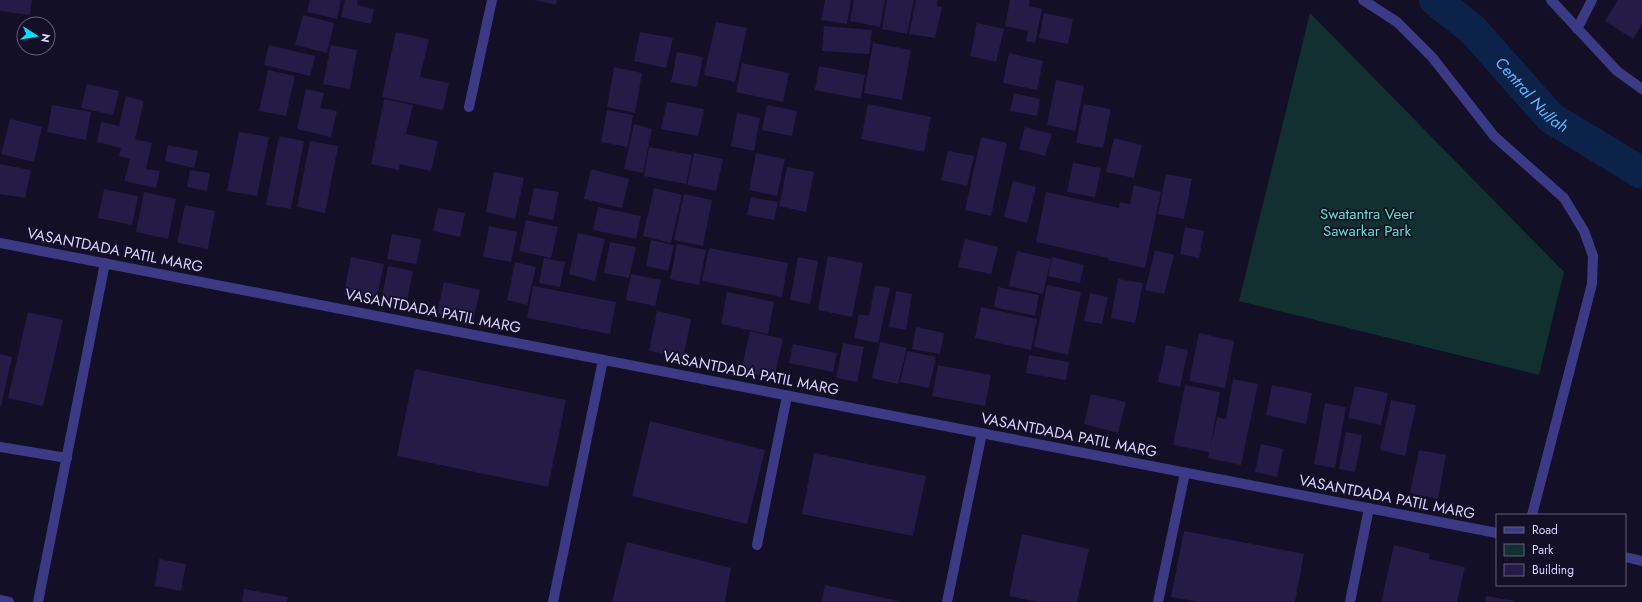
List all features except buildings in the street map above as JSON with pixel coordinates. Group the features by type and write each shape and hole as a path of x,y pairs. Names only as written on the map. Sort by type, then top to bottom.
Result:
{"street":[{"path":"469,108 492,0"},
{"path":"1363,0 1397,22 1432,57 1494,136 1564,198 1584,231 1593,256 1592,284 1532,514"},
{"path":"1551,0 1617,71 1642,89"},
{"path":"1577,29 1592,0"},
{"name":"VASANTDADA PATIL MARG","path":"0,243 1496,533"},
{"path":"38,602 105,263"},
{"path":"554,602 604,360"},
{"path":"757,545 787,396"},
{"path":"947,602 982,434"},
{"path":"0,447 67,458"},
{"path":"1158,602 1185,473"},
{"path":"1350,602 1369,508"},
{"path":"1626,558 1642,561"},
{"path":"0,600 8,602"}],"green space":[{"name":"Swatantra Veer Sawarkar Park","path":"1310,13 1564,272 1539,375 1239,301"}],"waterway":[{"name":"Central Nullah","path":"1435,0 1473,30 1551,118 1642,173"}]}
